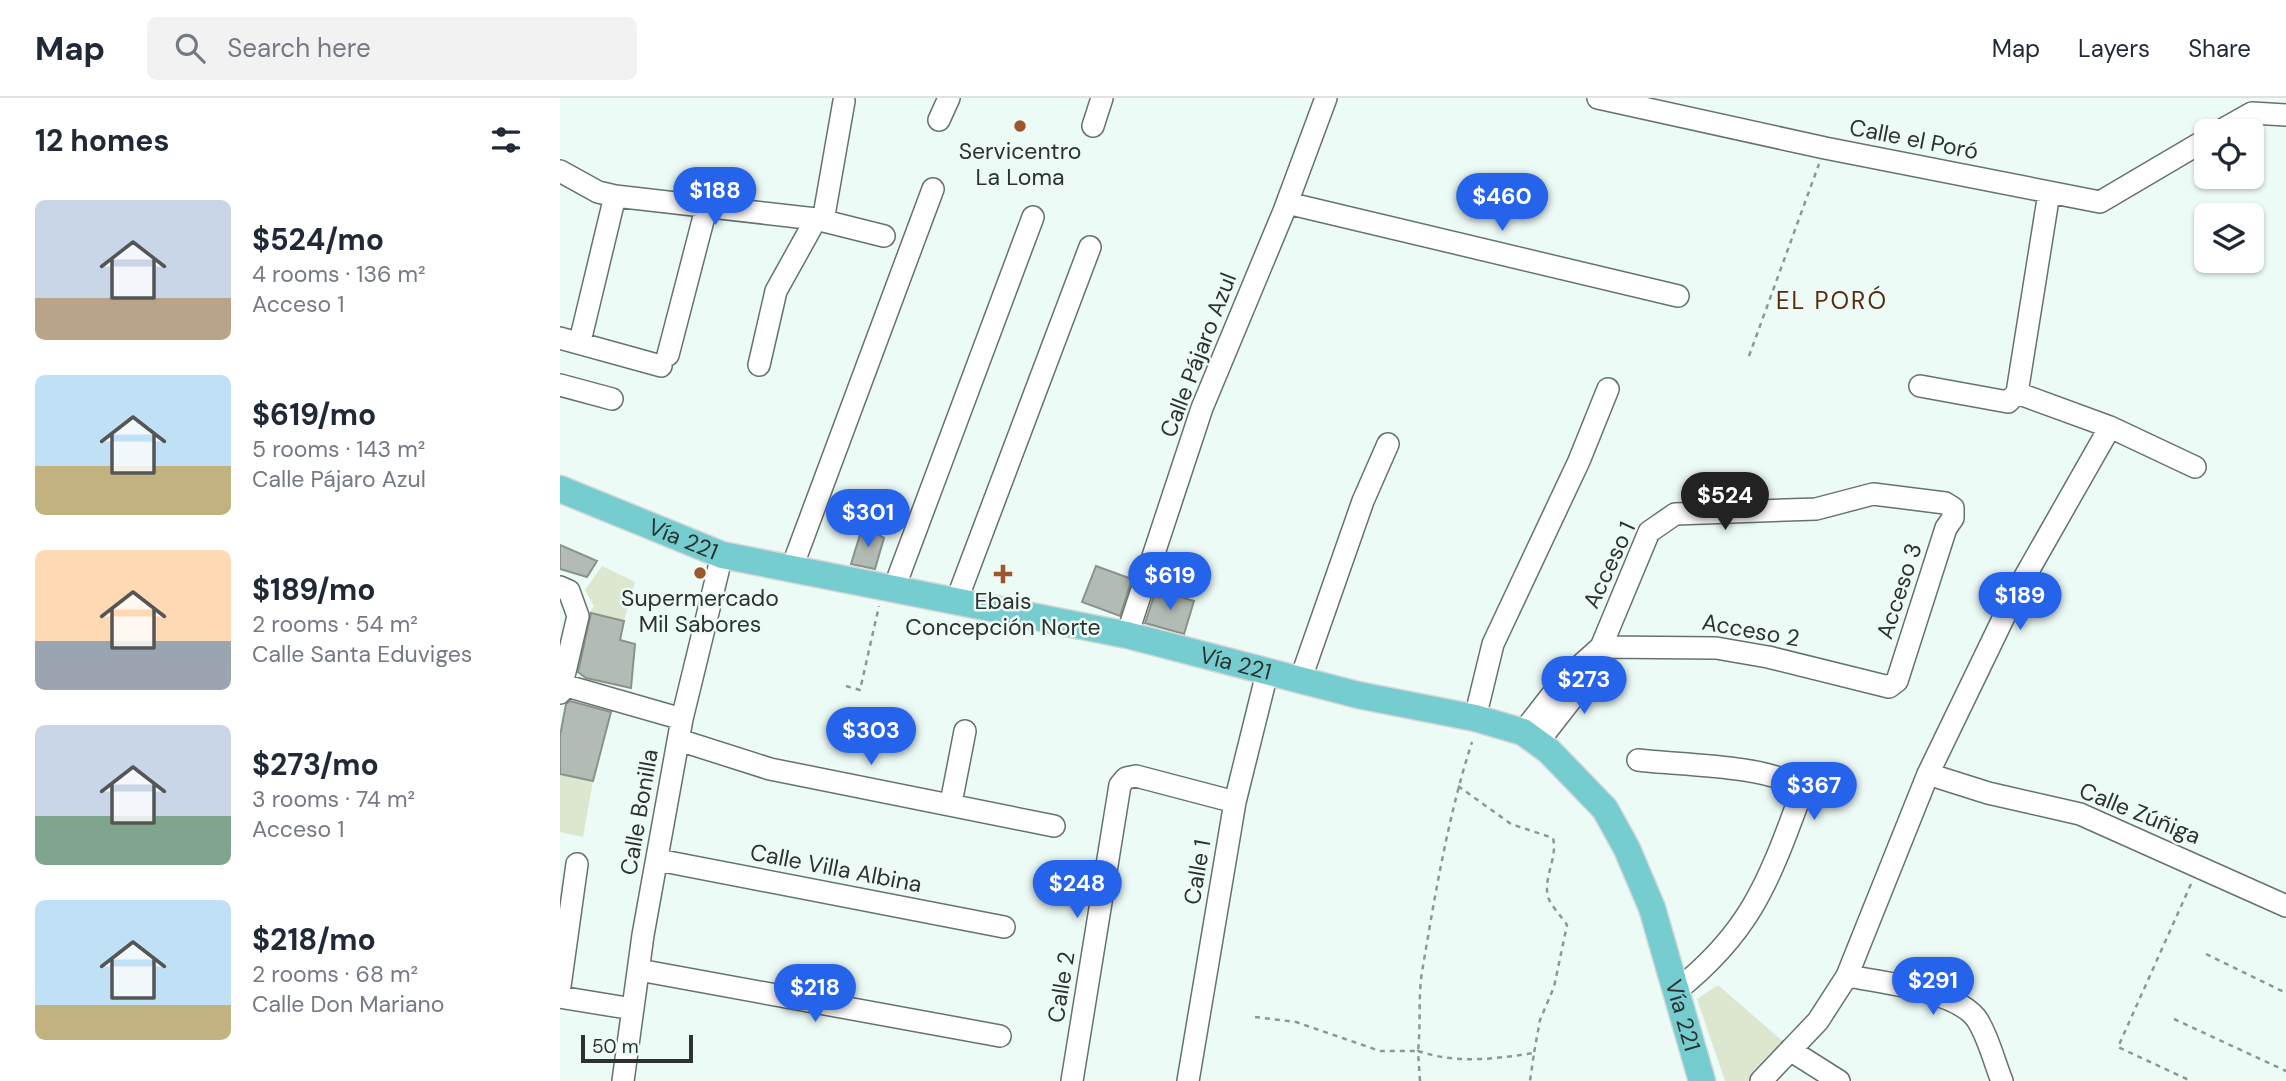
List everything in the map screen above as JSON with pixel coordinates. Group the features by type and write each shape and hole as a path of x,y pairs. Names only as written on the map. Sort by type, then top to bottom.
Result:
{"main road":[{"name":"Vía 221","path":"560,489 722,555 888,590 1127,635 1473,730 1530,737 1605,808 1627,849 1652,908 1702,1081"}],"street":[{"path":"939,120 948,98"},
{"path":"1093,126 1102,98"},
{"name":"Calle Pájaro Azul","path":"1127,635 1202,408 1287,203 1326,98"},
{"name":"Calle el Poró","path":"1598,98 1825,148 2100,202 2194,147"},
{"path":"758,365 776,291 820,220 844,101"},
{"path":"2241,119 2252,113 2286,115"},
{"path":"560,171 598,192 615,196 820,220 884,236"},
{"path":"791,569 933,189"},
{"path":"1920,386 2008,402 2017,393 2049,193"},
{"path":"582,333 615,196"},
{"path":"1287,203 1678,296"},
{"path":"560,338 664,360 707,205"},
{"path":"888,590 1033,216"},
{"path":"956,602 1090,247"},
{"path":"560,385 612,399"},
{"path":"1473,730 1493,644 1579,461 1608,389"},
{"path":"2017,393 2110,427 2194,467"},
{"path":"1761,1081 1818,1021 1847,975 1928,774 2015,594 2110,427"},
{"path":"1300,681 1363,501 1388,444"},
{"name":"Acceso 1","path":"1530,737 1562,682 1581,668 1601,647 1649,532 1675,514 1816,509 1873,494 1945,503 1953,508"},
{"name":"Acceso 3","path":"1889,687 1897,681 1946,528 1953,518 1953,508"},
{"name":"Calle Bonilla","path":"623,1081 680,730 722,555"},
{"path":"560,587 569,591 578,616 561,687 680,730 770,769 951,803 1054,827"},
{"name":"Acceso 2","path":"1601,647 1690,645 1716,648 1768,657 1889,687"},
{"name":"Calle 1","path":"1188,1081 1235,802 1267,673"},
{"path":"951,803 965,731"},
{"path":"1638,760 1737,770 1787,780 1796,786 1798,802 1757,905 1711,964 1676,991"},
{"name":"Calle Zúñiga","path":"1928,774 1988,793 2080,814 2286,906"},
{"name":"Calle 2","path":"1072,1081 1120,785 1126,778 1136,776 1235,802"},
{"name":"Calle Villa Albina","path":"658,860 1004,927"},
{"path":"560,986 578,864"},
{"path":"639,970 1000,1036"},
{"path":"1847,975 1917,990 1956,1002 1968,1009 1986,1038 2002,1081"},
{"path":"560,997 633,1009"},
{"path":"1790,1050 1839,1081"}],"path":[{"path":"1749,356 1825,148"},
{"path":"846,686 860,690 888,590"},
{"path":"1420,1081 1418,1051 1422,974 1458,786 1473,730"},
{"path":"1458,786 1511,824 1553,838 1556,850 1548,879 1548,898 1567,925 1554,987 1540,1020 1530,1081"},
{"path":"2191,1081 2118,1047 2199,865"},
{"path":"2206,954 2286,993"},
{"path":"1255,1017 1296,1022 1380,1051 1418,1051 1440,1059 1463,1060 1534,1053"},
{"path":"2174,1018 2286,1071"}],"green space":[{"path":"602,566 635,582 624,621 589,613 594,606 585,590"},
{"path":"560,774 593,781 583,837 560,832"},
{"path":"1718,985 1786,1044 1755,1081 1725,1081 1697,999"}],"building":[{"path":"863,525 884,538 875,569 851,564"},
{"path":"560,545 597,561 587,577 560,569"},
{"path":"1096,566 1132,579 1120,616 1082,602"},
{"path":"1156,590 1194,601 1184,634 1145,623"},
{"path":"591,613 624,621 620,640 635,644 631,688 586,678 578,672"},
{"path":"570,701 611,712 593,781 560,774 560,736 566,704"}],"place":[{"name":"Servicentro La Loma","path":"1020,126"},
{"name":"Supermercado Mil Sabores","path":"700,573"},
{"name":"Ebais Concepción Norte","path":"1003,574"}],"district":[{"name":"EL PORÓ","path":"1832,301"}]}
